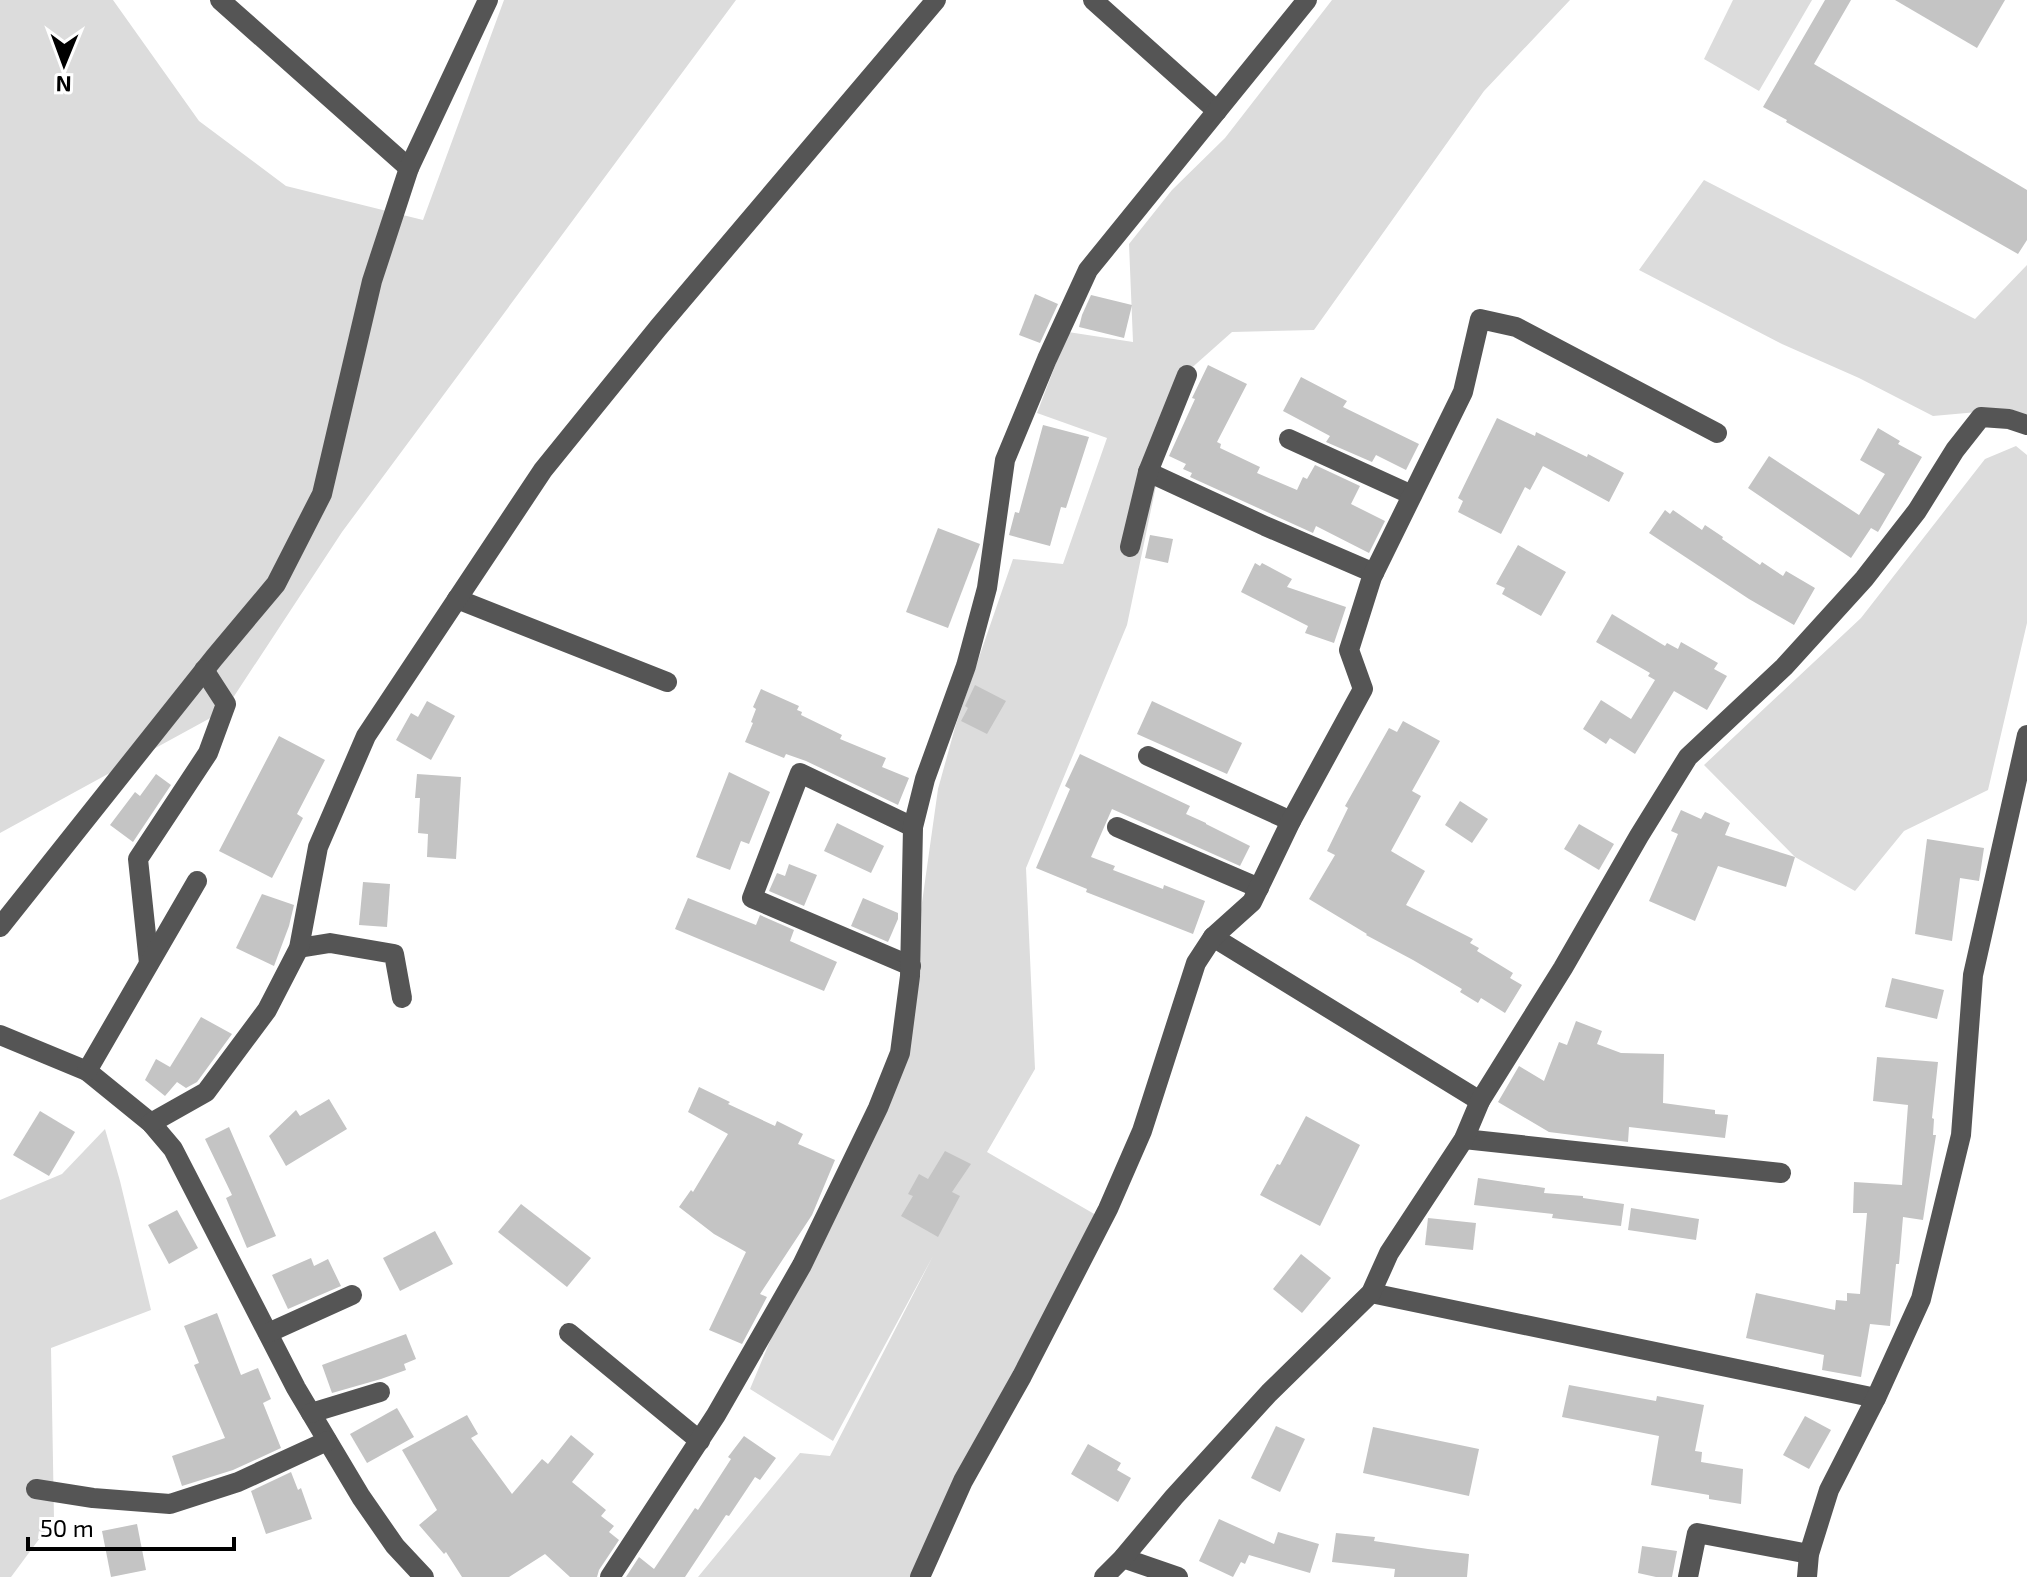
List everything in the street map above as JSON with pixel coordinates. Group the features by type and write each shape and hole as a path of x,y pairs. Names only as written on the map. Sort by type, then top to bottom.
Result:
{"street":[{"path":"220,0 409,168"},
{"path":"0,927 276,584 322,494 372,281 409,168 488,0"},
{"path":"151,1123 206,1092 267,1010 299,948 318,847 366,736 543,470 658,328 936,0"},
{"path":"1093,0 1217,111"},
{"path":"610,1577 724,1402 802,1265 878,1108 900,1053 911,966 913,827 925,779 966,666 987,588 1005,460 1041,372 1088,270 1307,0"},
{"path":"920,1577 963,1481 1022,1376 1108,1209 1142,1131 1196,963 1213,937 1252,902 1291,821 1363,689 1349,650 1374,573 1463,392 1480,319 1516,327 1717,433"},
{"path":"1130,547 1148,472 1187,375"},
{"path":"1104,1577 1269,1393 1371,1293 1389,1253 1464,1139 1480,1101 1688,757 1784,667 1864,579 1917,511 1955,450 1981,417 2009,419 2027,425"},
{"path":"1289,439 1412,495"},
{"path":"1148,472 1374,573"},
{"path":"457,599 667,682"},
{"path":"149,963 138,859 208,753 226,704 204,670"},
{"path":"1807,1577 1809,1554 1829,1490 1876,1398 1921,1299 1961,1135 1973,975 2027,735"},
{"path":"1148,756 1291,821"},
{"path":"911,966 752,898 800,773 913,827"},
{"path":"1117,827 1259,888"},
{"path":"87,1071 197,881"},
{"path":"1213,937 1480,1101"},
{"path":"299,948 330,943 394,954 402,998"},
{"path":"0,1035 87,1071 151,1123 173,1149 296,1388 327,1441 395,1546 424,1577"},
{"path":"1464,1139 1781,1173"},
{"path":"1371,1293 1876,1398"},
{"path":"268,1333 352,1295"},
{"path":"569,1333 700,1441"},
{"path":"311,1413 380,1392"},
{"path":"36,1489 93,1498 170,1504 238,1482 327,1441"},
{"path":"1688,1577 1697,1533 1809,1554"},
{"path":"1123,1558 1178,1577"}],"shaded area":[{"path":"0,0 113,0 199,121 286,186 423,220 504,0 736,0 342,532 225,710 0,833"},
{"path":"1332,0 1570,0 1484,91 1314,330 1232,332 1178,380 1127,625 1026,868 1035,1069 987,1152 1096,1215 911,1577 698,1577 800,1453 830,1456 933,1256 833,1441 750,1389 906,1016 938,789 956,724 1013,559 1063,564 1107,438 1037,413 1068,332 1133,342 1129,244 1172,190 1225,138"},
{"path":"1733,0 1812,0 1759,91 1704,59"},
{"path":"1704,180 1975,319 2027,265 2027,416 2011,409 1933,416 1859,378 1782,344 1639,270"},
{"path":"2016,446 2027,455 2027,623 1988,790 1904,831 1855,891 1795,857 1704,765 1861,618 1985,459"},
{"path":"105,1129 151,1310 51,1348 54,1519 11,1577 0,1577 0,1200 62,1174"}],"building":[{"path":"1825,0 1851,0 1814,64 2027,190 2027,240 2018,254 1763,107"},
{"path":"1895,0 2005,0 1977,48"},
{"path":"1035,294 1058,304 1040,343 1019,335"},
{"path":"1091,295 1132,305 1124,338 1079,327"},
{"path":"1208,365 1247,384 1217,442 1221,444 1220,448 1260,467 1257,473 1297,490 1303,477 1307,479 1315,465 1360,486 1351,504 1385,521 1369,553 1316,526 1313,533 1190,477 1192,473 1183,469 1186,464 1169,456"},
{"path":"1301,377 1347,401 1343,407 1419,444 1406,470 1376,455 1372,462 1326,442 1330,436 1283,411"},
{"path":"1497,418 1535,436 1536,432 1587,457 1588,454 1624,473 1609,502 1543,466 1530,490 1525,487 1501,534 1458,512 1463,501 1458,498"},
{"path":"1043,425 1089,437 1066,508 1061,507 1050,546 1009,535 1015,512 1019,513"},
{"path":"1878,428 1922,457 1878,532 1871,528 1851,558 1748,488 1769,456 1859,515 1885,474 1860,460"},
{"path":"1665,510 1670,514 1673,510 1702,530 1705,525 1760,565 1762,562 1783,576 1786,571 1815,588 1794,625 1649,533"},
{"path":"938,528 980,544 948,628 906,612"},
{"path":"1150,535 1173,539 1168,563 1145,558"},
{"path":"1518,545 1566,572 1541,616 1502,594 1505,588 1496,584"},
{"path":"1255,563 1260,566 1262,563 1292,579 1287,587 1346,607 1334,643 1305,633 1308,626 1241,592"},
{"path":"1612,614 1665,646 1667,643 1678,649 1681,642 1718,663 1714,669 1727,676 1707,710 1674,691 1635,754 1610,738 1606,744 1583,729 1601,700 1631,719 1655,680 1648,676 1650,673 1596,642"},
{"path":"975,685 1006,701 987,734 961,721"},
{"path":"761,689 799,706 797,710 802,712 801,715 842,735 840,739 886,758 882,767 909,778 898,805 806,761 786,754 784,758 745,742 753,723 756,709 753,707"},
{"path":"427,701 455,716 431,760 396,740 411,713 418,717"},
{"path":"1152,701 1242,743 1227,774 1137,734"},
{"path":"1403,721 1440,741 1412,791 1421,796 1391,851 1425,871 1406,905 1473,939 1470,943 1479,948 1477,951 1513,973 1510,978 1522,985 1505,1013 1481,998 1478,1003 1460,992 1462,989 1309,899 1335,855 1327,851 1348,808 1345,806 1389,728 1397,732"},
{"path":"279,736 325,760 297,814 303,818 272,878 219,851"},
{"path":"1080,754 1190,806 1186,814 1250,846 1240,866 1112,809 1091,857 1115,866 1113,870 1205,901 1193,934 1086,892 1087,889 1036,868 1070,789 1065,786"},
{"path":"729,772 770,792 749,844 741,841 730,870 696,857"},
{"path":"156,774 171,785 133,842 110,825 135,792 140,796"},
{"path":"417,774 461,777 456,859 427,857 428,834 418,833 420,798 415,798"},
{"path":"1460,801 1488,819 1472,843 1445,825"},
{"path":"1681,810 1701,819 1705,812 1730,823 1725,835 1795,857 1786,887 1718,866 1695,921 1649,901 1678,834 1671,831"},
{"path":"837,823 884,846 871,873 824,851"},
{"path":"1579,824 1614,844 1599,870 1564,849"},
{"path":"1927,839 1984,848 1979,881 1960,878 1952,941 1915,934"},
{"path":"789,864 817,875 804,906 769,891 777,873 785,876"},
{"path":"363,882 390,884 387,927 359,925"},
{"path":"262,894 294,905 274,966 236,948"},
{"path":"688,898 756,925 760,915 794,930 790,941 837,962 824,991 675,929"},
{"path":"863,898 898,913 888,942 851,926"},
{"path":"1892,978 1944,990 1937,1019 1885,1007"},
{"path":"201,1017 232,1034 197,1082 186,1088 177,1082 165,1096 145,1080 156,1059 170,1067"},
{"path":"1576,1021 1602,1031 1597,1044 1621,1053 1664,1054 1663,1103 1715,1110 1715,1114 1728,1115 1725,1138 1629,1127 1628,1142 1549,1132 1498,1102 1519,1066 1544,1081 1559,1042 1567,1045"},
{"path":"1877,1057 1938,1062 1932,1118 1933,1135 1936,1135 1923,1220 1903,1217 1890,1326 1870,1324 1861,1377 1822,1370 1824,1355 1746,1338 1756,1293 1835,1310 1836,1300 1847,1301 1847,1293 1860,1294 1867,1213 1853,1213 1854,1182 1902,1185 1908,1105 1873,1101"},
{"path":"699,1087 775,1126 777,1121 803,1134 798,1144 835,1160 812,1215 760,1294 767,1297 742,1344 709,1330 746,1252 714,1234 679,1207 691,1190 693,1192 728,1134 688,1112"},
{"path":"329,1099 347,1129 286,1166 269,1136 296,1110 300,1116"},
{"path":"40,1111 75,1132 49,1176 13,1155"},
{"path":"1306,1116 1360,1145 1320,1226 1260,1195"},
{"path":"229,1127 276,1236 247,1248 226,1198 232,1195 205,1139"},
{"path":"945,1151 971,1164 952,1192 960,1196 938,1237 901,1216 913,1196 908,1194 919,1174 928,1179"},
{"path":"1478,1178 1545,1188 1544,1193 1624,1204 1621,1226 1474,1205"},
{"path":"521,1204 591,1258 567,1287 498,1232"},
{"path":"1631,1208 1699,1219 1696,1240 1628,1230"},
{"path":"177,1210 198,1248 169,1264 148,1225"},
{"path":"1428,1218 1476,1223 1473,1250 1425,1245"},
{"path":"435,1231 453,1264 400,1291 383,1258"},
{"path":"1301,1254 1331,1278 1302,1313 1273,1289"},
{"path":"311,1258 314,1266 328,1259 341,1286 288,1309 272,1275"},
{"path":"217,1313 241,1375 258,1368 271,1399 263,1403 281,1448 233,1470 182,1486 172,1456 225,1438 194,1365 199,1363 184,1326"},
{"path":"406,1334 416,1359 404,1364 406,1370 332,1393 322,1365"},
{"path":"1569,1385 1656,1401 1657,1396 1704,1405 1695,1451 1702,1452 1701,1462 1743,1469 1741,1504 1651,1485 1659,1436 1562,1417"},
{"path":"397,1408 414,1437 367,1463 350,1434"},
{"path":"467,1415 478,1434 471,1438 512,1494 542,1459 548,1464 571,1435 594,1454 572,1482 606,1510 601,1516 614,1526 609,1532 619,1540 597,1577 570,1577 545,1554 509,1577 462,1577 446,1552 444,1554 419,1525 437,1510 402,1450"},
{"path":"1805,1416 1831,1430 1809,1469 1783,1455"},
{"path":"1276,1426 1305,1439 1280,1492 1251,1478"},
{"path":"1373,1427 1479,1449 1469,1496 1363,1473"},
{"path":"744,1436 776,1458 760,1480 755,1477 685,1577 626,1577 639,1557 654,1569 695,1508 698,1510 731,1459 728,1457"},
{"path":"1088,1444 1121,1463 1117,1470 1131,1478 1118,1502 1071,1474"},
{"path":"291,1472 298,1490 301,1488 312,1519 266,1534 251,1491"},
{"path":"1219,1519 1274,1544 1278,1532 1319,1544 1310,1573 1249,1555 1233,1577 1199,1561"},
{"path":"137,1524 146,1570 111,1577 102,1531"},
{"path":"1336,1533 1469,1554 1467,1577 1394,1577 1395,1569 1332,1562"},
{"path":"1642,1546 1677,1551 1672,1577 1638,1573"}]}
